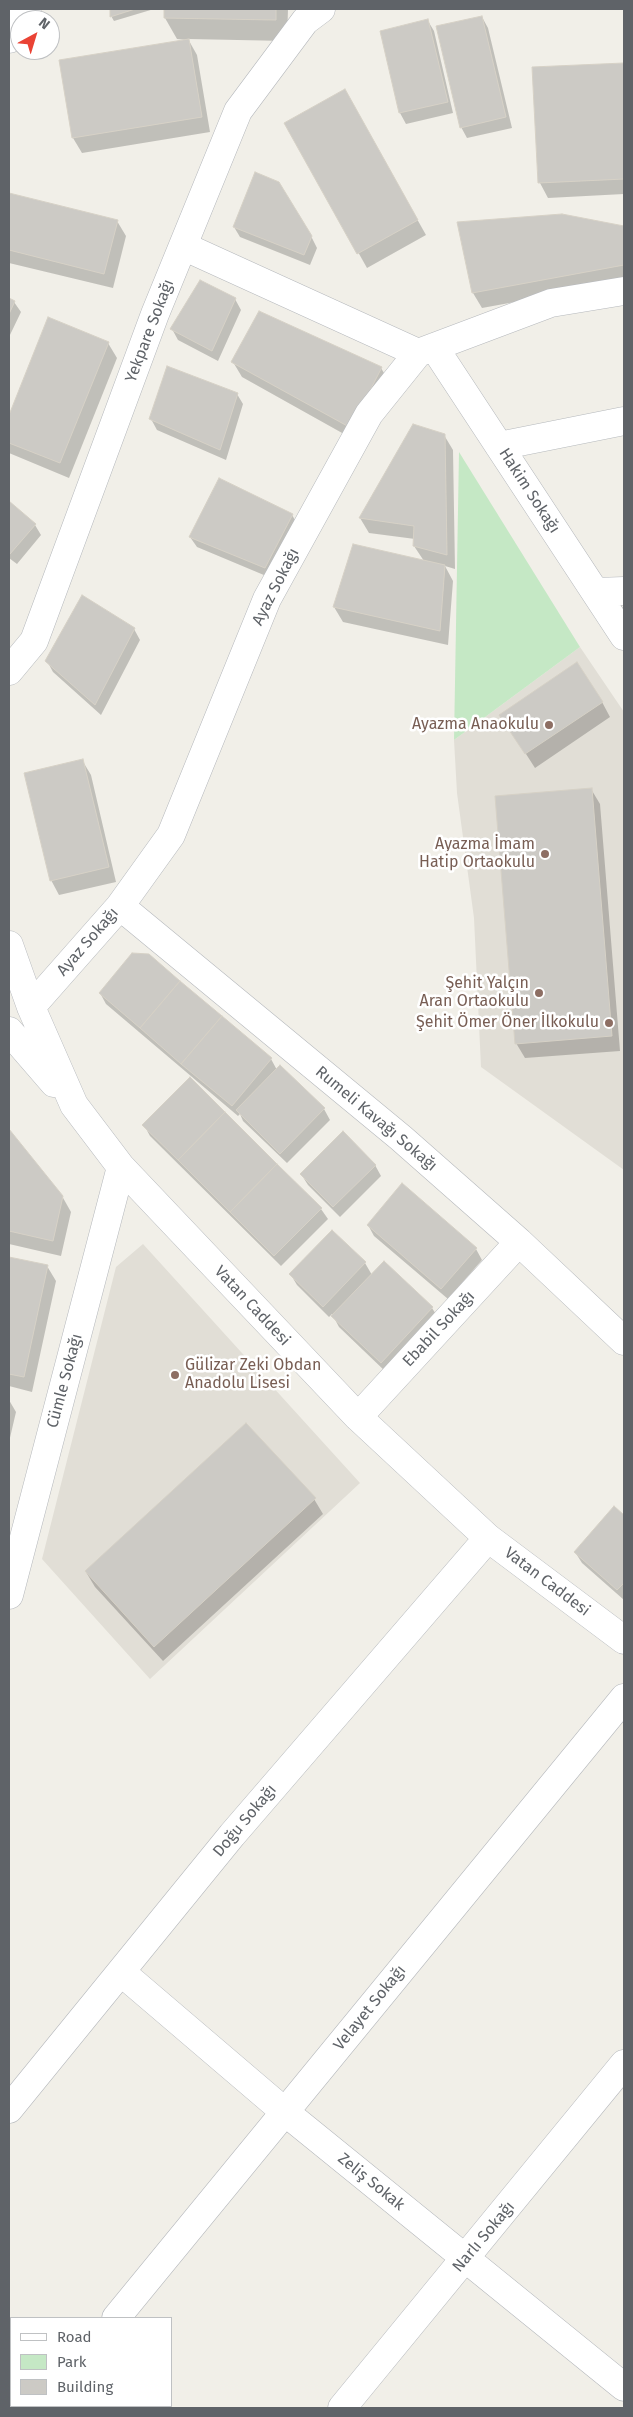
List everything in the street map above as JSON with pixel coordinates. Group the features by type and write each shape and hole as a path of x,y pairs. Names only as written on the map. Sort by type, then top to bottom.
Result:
{"street":[{"path":"9,39 27,9"},
{"name":"Yekpare Sokağı","path":"9,670 34,641 183,246 238,111 305,21 321,9"},
{"path":"183,246 426,350 551,303 624,291"},
{"name":"Hakim Sokağı","path":"426,350 500,446 624,636"},
{"name":"Ayaz Sokağı","path":"31,1007 120,906 171,836 267,600 369,414 426,350"},
{"path":"500,446 624,421"},
{"path":"596,592 624,591"},
{"name":"Rumeli Kavağı Sokağı","path":"120,906 401,1138 519,1242 624,1341"},
{"name":"Vatan Caddesi","path":"9,945 31,1007 74,1105 120,1167 358,1417 488,1538 624,1640"},
{"path":"9,1032 74,1105"},
{"name":"Cümle Sokağı","path":"9,1595 120,1167"},
{"name":"Ebabil Sokağı","path":"358,1417 519,1242"},
{"name":"Doğu Sokağı","path":"9,2108 232,1835 488,1538"},
{"name":"Velayet Sokağı","path":"117,2317 624,1698"},
{"name":"Zeliş Sokak","path":"121,1972 285,2112 624,2387"},
{"name":"Narlı Sokağı","path":"342,2408 624,2064"}],"shaded area":[{"path":"580,647 624,712 624,1170 481,1067 474,918 457,793 454,740"},
{"name":"Gülizar Zeki Obdan Anadolu Lisesi","path":"143,1244 360,1483 150,1679 42,1559 116,1267"}],"green space":[{"path":"459,452 580,647 454,740"}],"building":[{"path":"110,9 135,9 110,17"},
{"path":"164,9 276,9 276,20 164,18"},
{"path":"482,16 506,117 460,128 436,26"},
{"path":"428,19 448,102 399,113 380,31"},
{"path":"189,39 202,117 72,138 60,60"},
{"path":"624,63 624,179 538,183 532,67"},
{"path":"345,89 418,220 357,254 284,123"},
{"path":"255,172 279,182 312,236 304,255 233,227"},
{"path":"9,193 118,220 104,274 9,250"},
{"path":"562,214 624,226 624,265 472,293 457,222"},
{"path":"200,280 236,298 212,351 170,329"},
{"path":"9,298 15,301 9,314"},
{"path":"259,311 382,367 351,428 231,362"},
{"path":"48,317 109,342 60,463 9,443 9,415"},
{"path":"167,366 238,393 220,450 149,419"},
{"path":"413,424 445,434 447,555 413,546 414,526 359,518"},
{"path":"219,478 293,514 265,568 189,537"},
{"path":"9,501 36,524 10,554 9,553"},
{"path":"353,544 445,565 440,631 333,607"},
{"path":"82,595 135,628 95,705 45,661"},
{"path":"577,662 603,702 525,754 499,715"},
{"path":"83,759 109,867 50,881 24,773"},
{"path":"592,788 612,1036 515,1044 495,796"},
{"path":"132,953 149,954 180,981 140,1028 99,993"},
{"path":"180,981 222,1016 181,1064 140,1028"},
{"path":"222,1016 272,1058 232,1106 181,1064"},
{"path":"280,1065 325,1108 280,1154 236,1110"},
{"path":"190,1077 225,1112 178,1160 142,1125"},
{"path":"225,1112 277,1164 230,1212 178,1160"},
{"path":"9,1129 63,1196 53,1241 9,1231"},
{"path":"343,1131 376,1165 333,1207 300,1174"},
{"path":"277,1164 322,1208 274,1256 230,1212"},
{"path":"402,1183 477,1248 441,1289 367,1225"},
{"path":"332,1230 366,1262 323,1307 289,1274"},
{"path":"9,1257 48,1265 24,1377 9,1374"},
{"path":"384,1261 433,1307 381,1363 331,1316"},
{"path":"246,1423 316,1498 154,1647 85,1571"},
{"path":"614,1506 624,1515 624,1583 617,1590 574,1552"}],"place":[{"name":"Ayazma Anaokulu","path":"549,725"},
{"name":"Ayazma İmam Hatip Ortaokulu","path":"545,854"},
{"name":"Şehit Yalçın Aran Ortaokulu","path":"539,993"},
{"name":"Şehit Ömer Öner İlkokulu","path":"609,1023"},
{"name":"Gülizar Zeki Obdan Anadolu Lisesi","path":"175,1375"}]}
